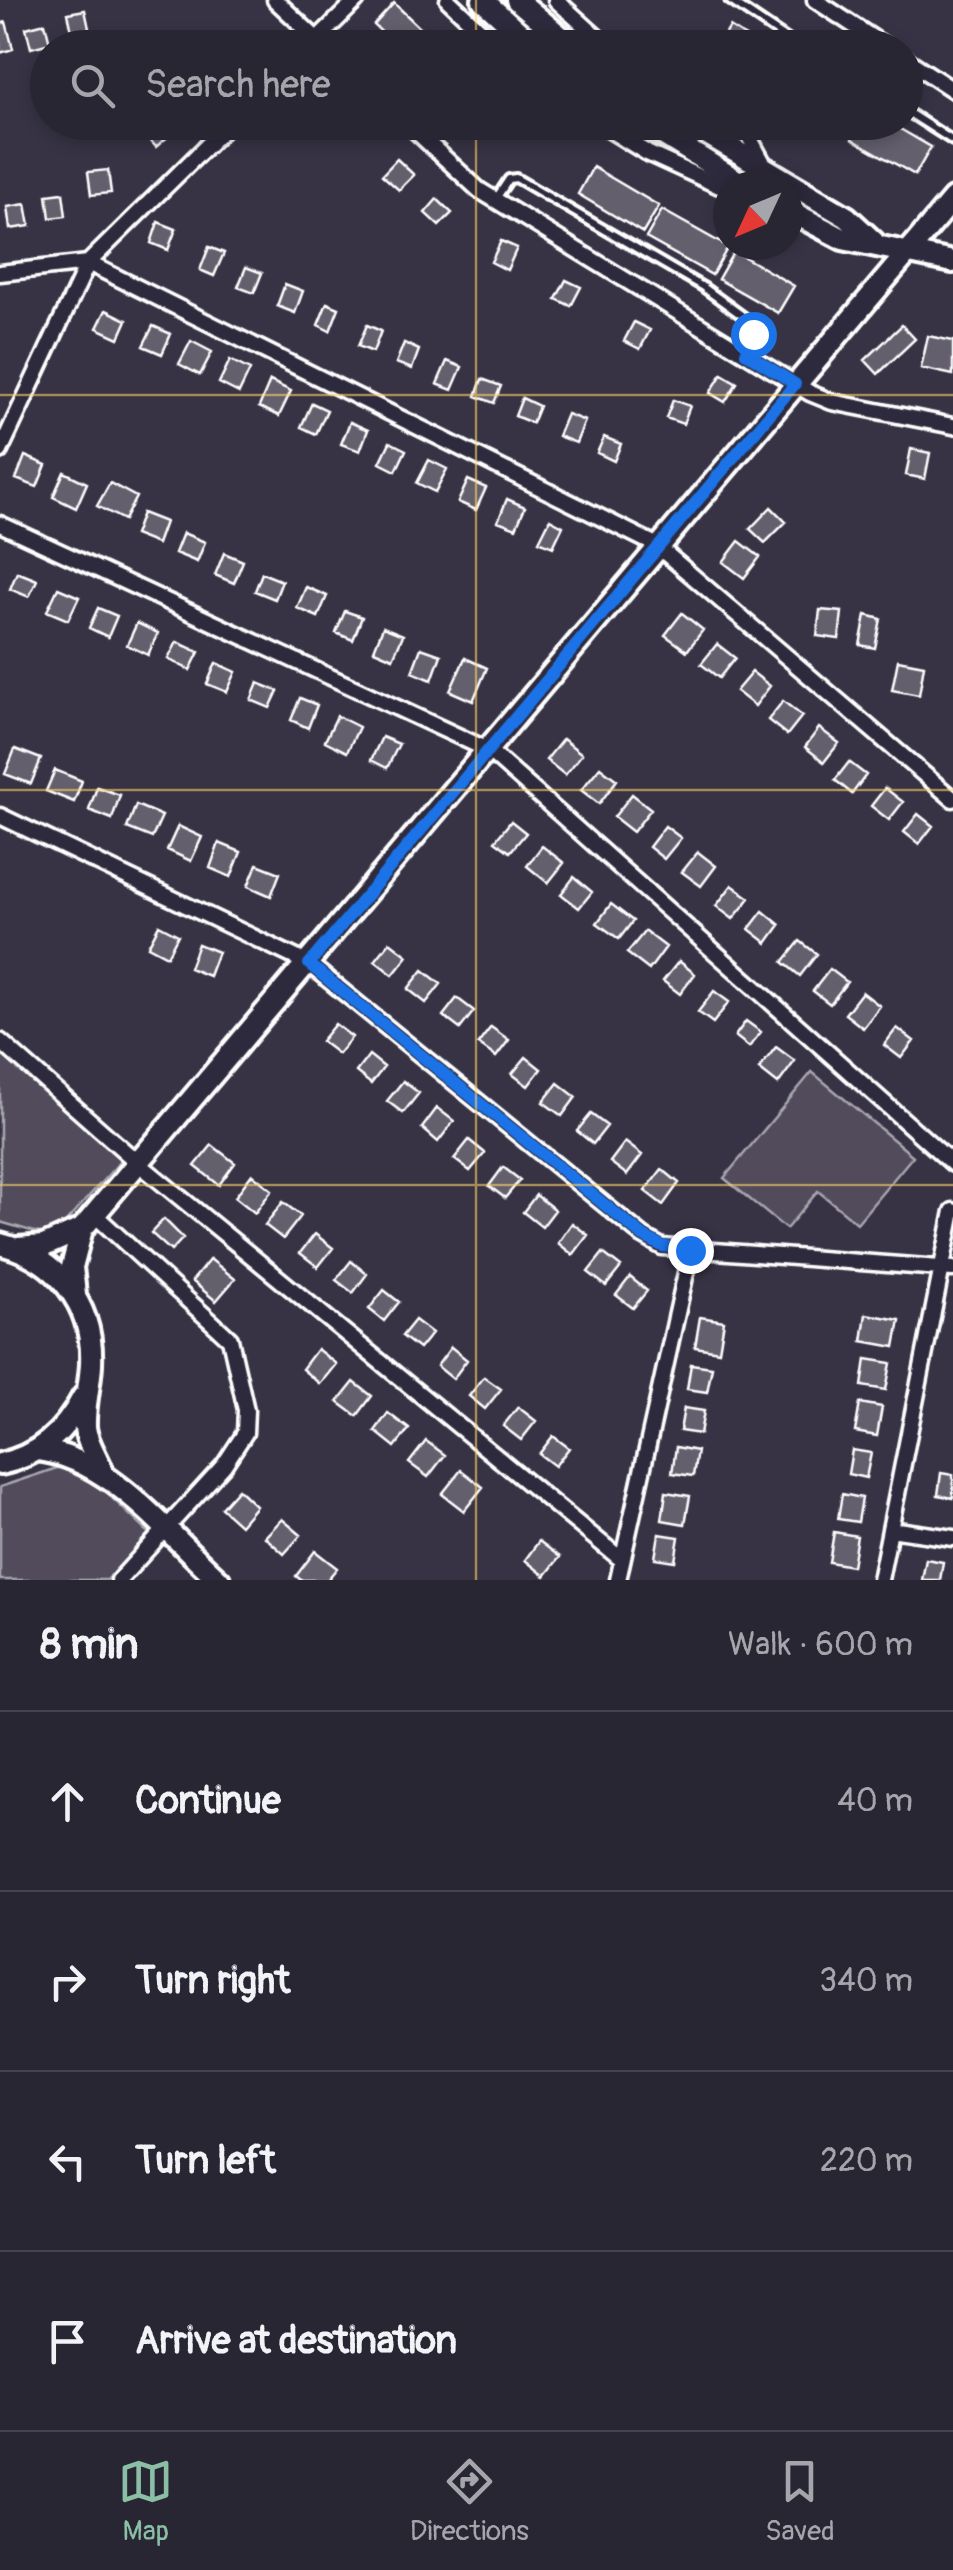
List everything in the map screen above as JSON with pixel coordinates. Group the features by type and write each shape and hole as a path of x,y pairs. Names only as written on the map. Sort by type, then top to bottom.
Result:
{"street":[{"path":"275,0 303,30"},
{"path":"330,30 357,0"},
{"path":"448,0 480,30"},
{"path":"483,0 516,30"},
{"path":"518,0 553,30"},
{"path":"556,0 590,30"},
{"path":"815,0 861,30"},
{"path":"923,70 953,90"},
{"path":"0,451 88,263 214,140"},
{"path":"427,140 495,200 795,384 832,402 953,426"},
{"path":"627,140 663,162 713,184"},
{"path":"672,140 720,170"},
{"path":"716,140 764,170"},
{"path":"751,140 767,170"},
{"path":"803,192 847,217 874,242"},
{"path":"9,1246 44,1246 88,1222 309,964 656,545 953,199"},
{"path":"803,218 843,239 874,242 953,262"},
{"path":"0,274 88,263 656,545 953,799"},
{"path":"0,524 488,750 953,1164"},
{"path":"0,816 309,964 643,1236 662,1246 947,1268"},
{"path":"0,1041 138,1164 622,1560"},
{"path":"880,1580 947,1268 953,1210"},
{"path":"88,1222 72,1267 75,1296 91,1343 85,1431 102,1470"},
{"path":"88,1222 230,1339 246,1410 245,1433 224,1465 119,1580"},
{"path":"9,1246 40,1259 75,1296"},
{"path":"618,1580 690,1250"},
{"path":"0,1464 38,1450 74,1415 86,1391"},
{"path":"38,1450 64,1453 102,1470 219,1580"},
{"path":"890,1529 953,1538"}],"lane":[{"path":"729,0 773,30"},
{"path":"923,122 953,141"},
{"path":"495,200 509,179 516,178 702,288 755,325 746,353"}],"shaded area":[{"path":"0,1051 123,1158 57,1232 38,1233 0,1222"},
{"path":"812,1072 913,1156 857,1223 818,1191 786,1229 724,1178"},
{"path":"69,1464 95,1482 149,1533 107,1580 0,1580 0,1487"}],"building":[{"path":"394,3 422,30 379,30 374,25"},
{"path":"85,10 89,30 72,30 68,13"},
{"path":"6,22 13,49 0,53 0,24"},
{"path":"45,23 47,30 30,30 30,44 26,28"},
{"path":"854,140 919,140 931,147 915,175"},
{"path":"397,159 414,175 399,190 382,175"},
{"path":"593,167 659,206 643,233 578,194"},
{"path":"108,170 111,193 91,195 88,172"},
{"path":"63,193 66,216 50,218 47,195"},
{"path":"437,199 452,213 439,226 425,213"},
{"path":"26,204 30,226 10,229 7,207"},
{"path":"662,210 713,239 713,260 721,260 712,275 646,238"},
{"path":"158,222 176,229 168,250 151,243"},
{"path":"501,241 517,248 507,270 491,262"},
{"path":"209,247 224,253 214,276 200,270"},
{"path":"729,260 749,260 794,286 778,313 718,279"},
{"path":"246,267 262,273 254,293 238,287"},
{"path":"566,280 581,287 571,306 556,299"},
{"path":"285,284 303,291 295,313 277,306"},
{"path":"327,303 339,308 330,331 318,325"},
{"path":"106,310 127,320 119,338 97,328"},
{"path":"634,322 650,330 640,349 624,341"},
{"path":"367,325 381,331 373,352 358,346"},
{"path":"902,325 915,339 878,374 865,360"},
{"path":"153,326 171,334 162,354 143,346"},
{"path":"928,336 953,341 953,375 921,368"},
{"path":"191,341 212,352 200,375 179,364"},
{"path":"404,343 419,350 412,369 396,363"},
{"path":"230,360 250,370 239,393 219,383"},
{"path":"447,361 462,367 452,390 437,384"},
{"path":"722,374 737,383 725,402 710,393"},
{"path":"482,379 501,386 494,403 476,396"},
{"path":"270,381 291,391 279,416 259,407"},
{"path":"522,398 539,406 532,423 515,416"},
{"path":"673,400 690,406 683,424 666,418"},
{"path":"312,403 327,410 316,434 301,427"},
{"path":"567,414 585,421 576,443 558,436"},
{"path":"350,422 368,430 360,451 341,444"},
{"path":"604,437 621,444 614,461 597,453"},
{"path":"390,442 406,450 396,471 380,463"},
{"path":"911,449 930,453 925,479 906,475"},
{"path":"25,456 46,465 37,487 16,479"},
{"path":"429,460 447,469 435,492 417,483"},
{"path":"64,472 87,483 76,508 53,497"},
{"path":"468,480 486,488 476,510 458,502"},
{"path":"110,483 136,497 124,520 97,506"},
{"path":"507,499 525,507 516,528 498,521"},
{"path":"771,507 786,522 765,543 750,529"},
{"path":"142,513 165,522 157,544 134,535"},
{"path":"550,519 563,526 553,547 539,541"},
{"path":"183,533 205,542 197,562 175,553"},
{"path":"739,541 760,557 744,578 723,562"},
{"path":"224,553 243,561 234,583 215,575"},
{"path":"17,572 37,580 29,597 10,589"},
{"path":"262,573 282,581 275,599 255,591"},
{"path":"306,587 327,596 318,617 297,608"},
{"path":"58,588 79,597 68,620 47,611"},
{"path":"98,608 117,616 108,637 89,628"},
{"path":"820,610 842,612 839,639 817,636"},
{"path":"345,611 362,617 353,640 336,633"},
{"path":"682,613 703,630 687,651 665,635"},
{"path":"866,615 881,619 875,648 860,645"},
{"path":"137,623 158,633 148,655 127,645"},
{"path":"383,627 403,635 393,658 374,650"},
{"path":"177,642 199,652 190,670 168,659"},
{"path":"717,644 735,658 719,678 701,664"},
{"path":"421,648 441,655 432,680 412,672"},
{"path":"465,658 487,668 473,701 450,691"},
{"path":"898,660 924,665 919,695 892,690"},
{"path":"216,663 236,672 227,692 207,684"},
{"path":"752,672 770,686 755,706 736,691"},
{"path":"258,683 278,691 270,708 251,700"},
{"path":"300,698 317,705 308,728 291,720"},
{"path":"783,701 802,716 787,735 768,720"},
{"path":"337,716 359,727 347,752 325,741"},
{"path":"819,728 839,743 824,762 805,747"},
{"path":"382,737 399,744 387,768 371,760"},
{"path":"563,739 582,754 565,775 546,760"},
{"path":"15,749 41,759 31,784 5,774"},
{"path":"849,762 866,775 852,794 835,780"},
{"path":"600,767 617,780 599,804 581,790"},
{"path":"55,770 82,781 74,802 46,791"},
{"path":"97,787 120,795 112,819 89,810"},
{"path":"885,788 903,802 889,820 871,806"},
{"path":"632,794 651,809 633,832 614,817"},
{"path":"136,805 162,816 152,838 127,828"},
{"path":"918,814 933,826 919,844 904,832"},
{"path":"511,821 526,833 510,852 495,841"},
{"path":"178,826 202,837 191,861 167,850"},
{"path":"665,826 681,838 664,859 649,847"},
{"path":"219,843 241,852 231,877 210,868"},
{"path":"542,846 564,863 548,883 527,866"},
{"path":"698,852 716,866 701,886 682,872"},
{"path":"257,864 280,873 271,896 248,886"},
{"path":"574,877 592,892 579,908 561,894"},
{"path":"732,885 750,898 733,919 716,906"},
{"path":"611,904 633,921 619,939 597,923"},
{"path":"763,911 780,925 767,943 749,929"},
{"path":"159,925 178,935 167,956 148,946"},
{"path":"645,931 666,947 649,970 627,953"},
{"path":"800,941 817,954 800,976 783,962"},
{"path":"390,942 408,956 393,975 375,961"},
{"path":"198,944 218,952 209,976 189,968"},
{"path":"679,961 695,974 680,994 663,981"},
{"path":"830,969 847,982 830,1004 813,991"},
{"path":"423,970 441,984 426,1003 408,989"},
{"path":"714,991 729,1002 713,1023 698,1012"},
{"path":"862,992 880,1006 863,1028 845,1014"},
{"path":"457,998 474,1011 460,1029 443,1016"},
{"path":"746,1021 761,1032 749,1047 735,1036"},
{"path":"335,1024 352,1037 338,1054 321,1041"},
{"path":"491,1027 509,1040 496,1057 478,1044"},
{"path":"897,1028 914,1041 901,1058 884,1045"},
{"path":"776,1047 795,1061 778,1084 759,1069"},
{"path":"369,1055 384,1067 371,1084 356,1072"},
{"path":"526,1057 541,1069 528,1086 512,1074"},
{"path":"403,1081 419,1093 403,1113 387,1101"},
{"path":"558,1083 576,1097 562,1116 543,1102"},
{"path":"437,1108 454,1121 438,1142 422,1128"},
{"path":"591,1114 607,1126 593,1144 577,1131"},
{"path":"469,1140 485,1153 470,1171 454,1159"},
{"path":"625,1142 642,1155 627,1175 610,1162"},
{"path":"212,1145 235,1163 219,1185 195,1166"},
{"path":"503,1167 520,1180 505,1198 489,1186"},
{"path":"662,1169 679,1183 663,1205 645,1191"},
{"path":"252,1174 272,1190 255,1213 235,1197"},
{"path":"536,1195 555,1210 542,1227 523,1212"},
{"path":"283,1202 301,1216 283,1239 265,1225"},
{"path":"164,1219 183,1238 171,1251 151,1233"},
{"path":"572,1223 588,1235 573,1255 558,1243"},
{"path":"315,1234 333,1248 318,1267 300,1253"},
{"path":"603,1253 621,1267 606,1286 588,1272"},
{"path":"210,1259 235,1279 216,1301 192,1281"},
{"path":"351,1261 367,1274 353,1293 336,1280"},
{"path":"630,1277 647,1291 633,1308 616,1295"},
{"path":"384,1290 399,1302 384,1321 369,1309"},
{"path":"866,1314 900,1320 895,1347 862,1341"},
{"path":"700,1317 724,1321 719,1351 695,1347"},
{"path":"415,1320 432,1333 419,1349 402,1336"},
{"path":"451,1347 467,1360 453,1379 437,1366"},
{"path":"317,1349 336,1364 320,1384 302,1369"},
{"path":"866,1359 891,1363 886,1390 862,1386"},
{"path":"691,1364 712,1367 707,1392 687,1389"},
{"path":"484,1377 501,1389 485,1409 469,1396"},
{"path":"354,1382 372,1396 357,1416 338,1402"},
{"path":"860,1403 882,1407 877,1436 855,1432"},
{"path":"518,1407 536,1421 521,1440 503,1426"},
{"path":"684,1408 704,1411 700,1434 680,1431"},
{"path":"388,1413 409,1429 395,1447 375,1431"},
{"path":"553,1436 569,1448 555,1466 539,1454"},
{"path":"426,1441 445,1455 428,1477 409,1463"},
{"path":"676,1447 697,1451 693,1476 672,1473"},
{"path":"852,1450 871,1453 866,1478 848,1474"},
{"path":"461,1470 483,1487 464,1511 442,1494"},
{"path":"941,1473 953,1475 953,1498 938,1495"},
{"path":"238,1489 256,1506 240,1525 221,1508"},
{"path":"666,1492 690,1496 685,1524 662,1520"},
{"path":"842,1494 862,1498 858,1522 838,1519"},
{"path":"282,1519 301,1535 284,1554 265,1537"},
{"path":"834,1532 857,1536 852,1566 829,1562"},
{"path":"659,1534 679,1537 675,1561 655,1558"},
{"path":"539,1541 560,1557 545,1576 525,1560"},
{"path":"315,1551 337,1568 327,1580 301,1580 296,1576"},
{"path":"926,1559 943,1562 940,1580 922,1580"}],"route":[{"path":"690,1250 662,1246 643,1236 309,964 656,545 795,384 746,353 753,334"}]}
